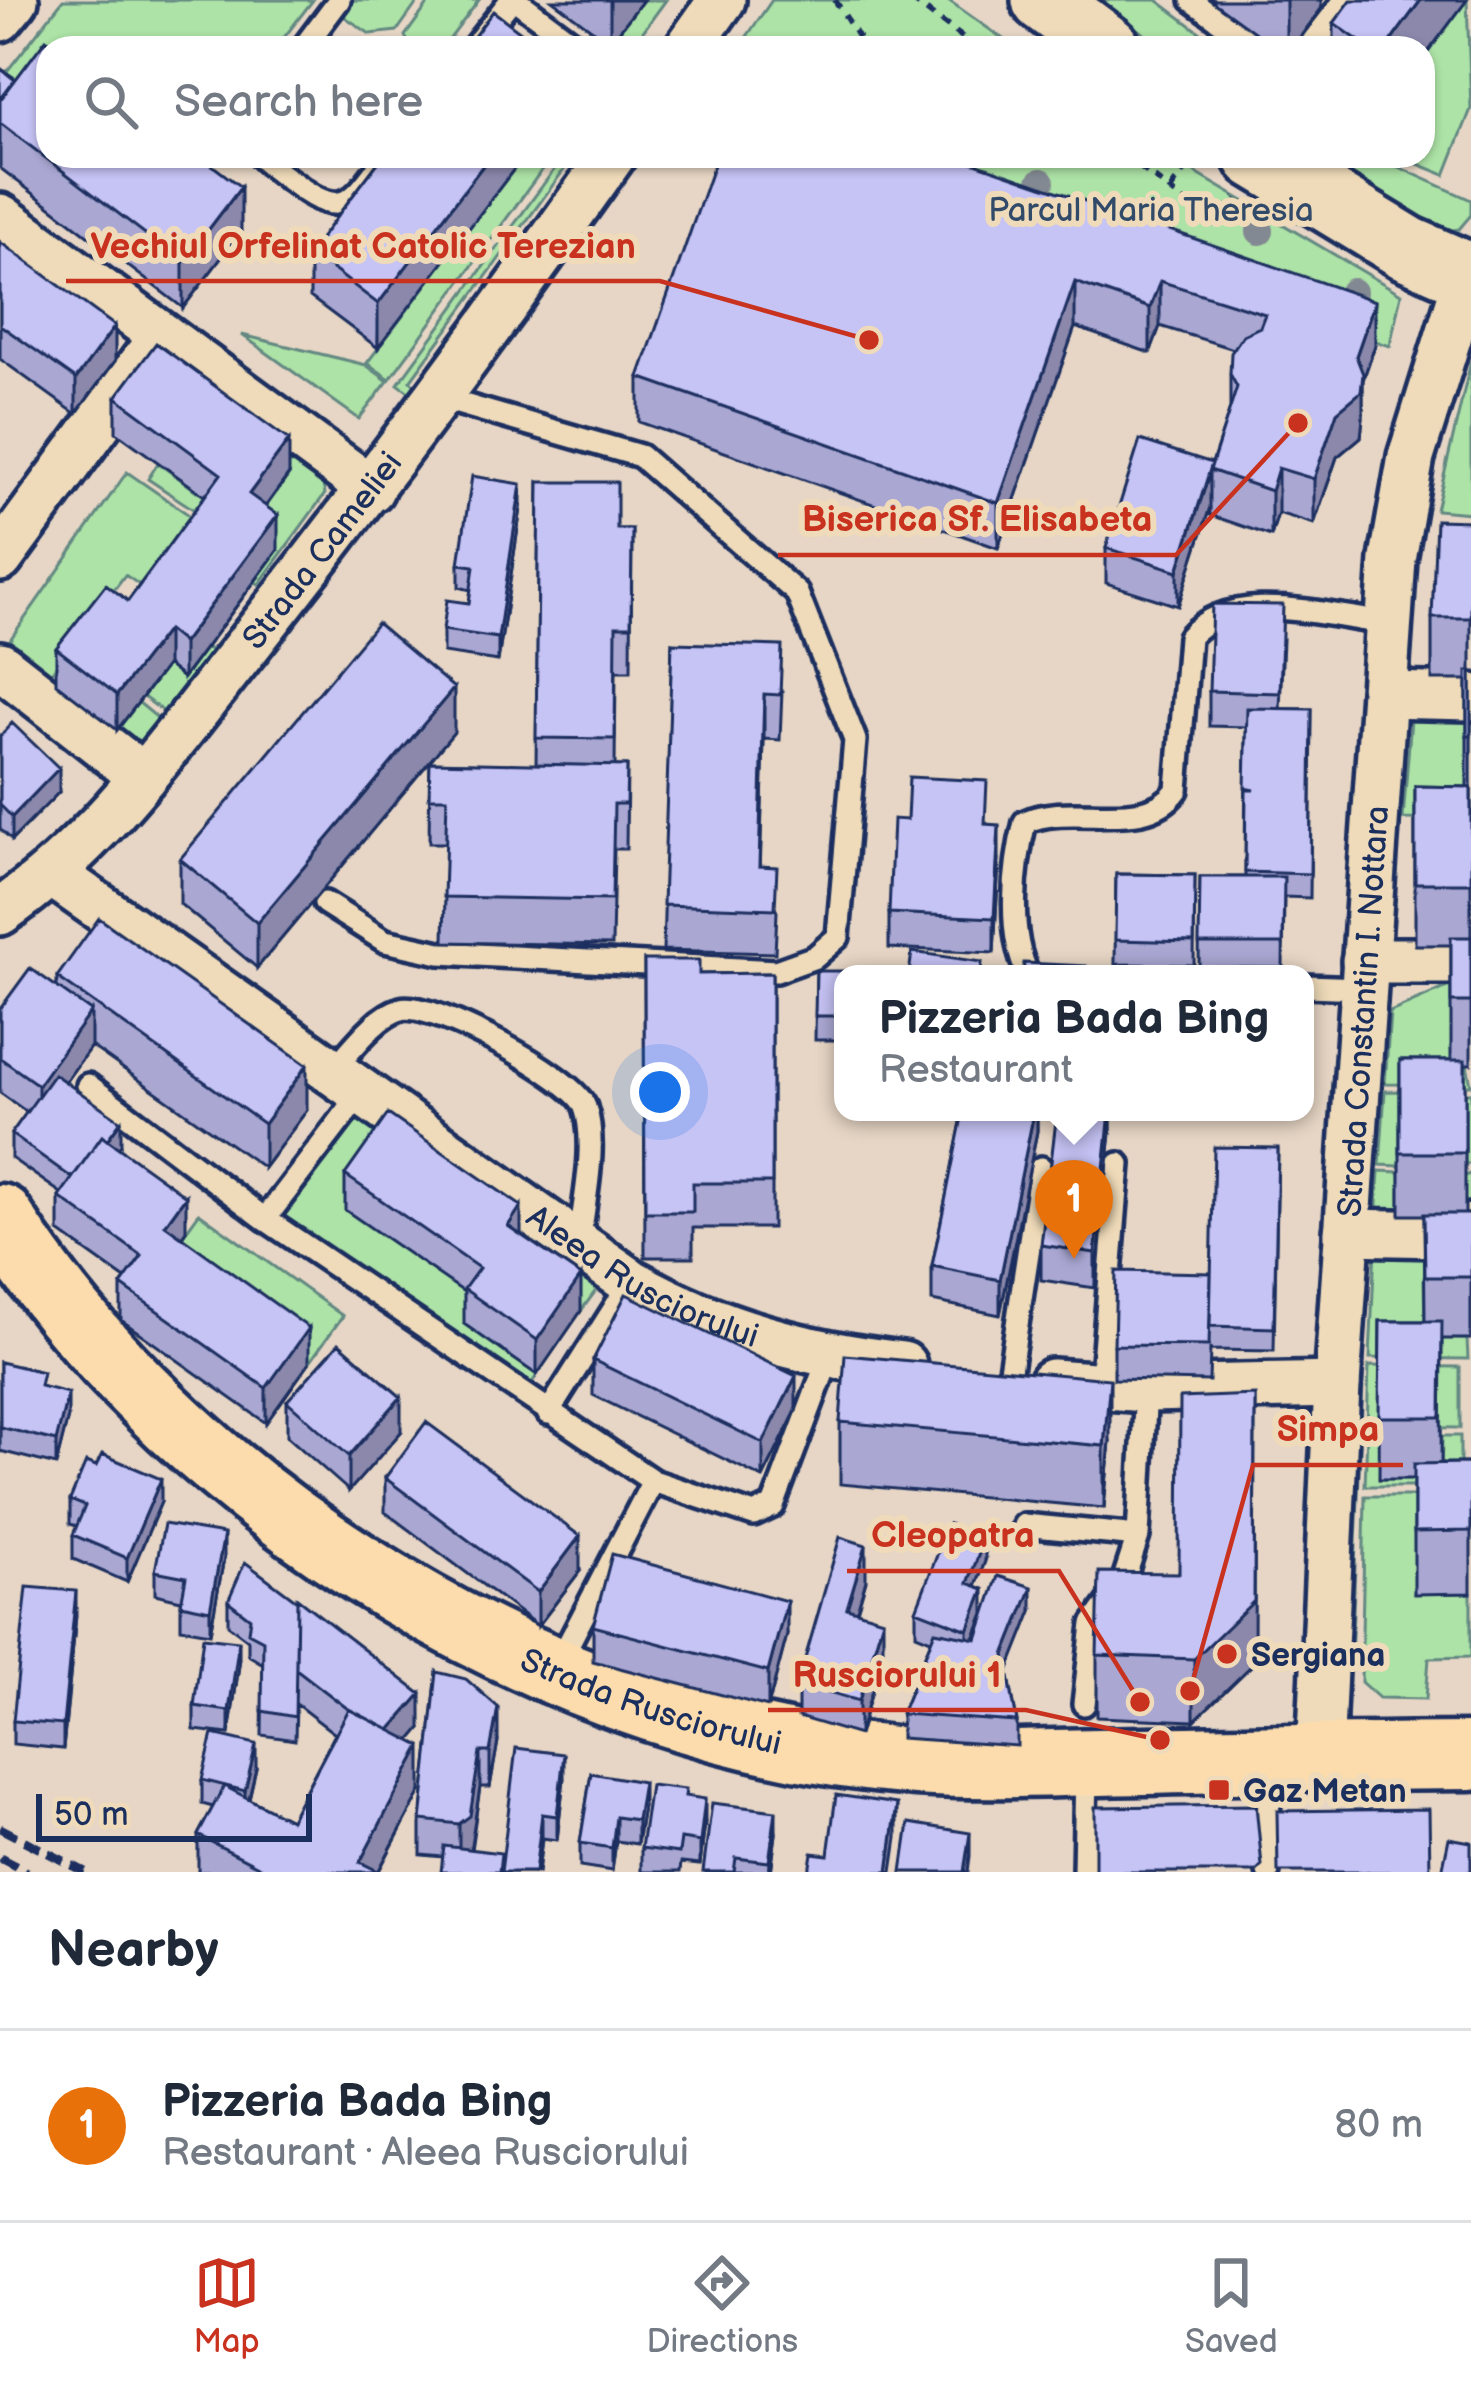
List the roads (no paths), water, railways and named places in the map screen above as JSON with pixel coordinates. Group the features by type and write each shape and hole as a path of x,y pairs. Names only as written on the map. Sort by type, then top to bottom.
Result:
{"main road":[{"name":"Strada Rusciorului","path":"0,1218 113,1360 179,1427 264,1498 478,1636 555,1670 721,1727 829,1751 917,1762 1085,1733 1295,1758 1471,1756"}],"street":[{"path":"0,18 14,0"},
{"path":"696,36 722,0"},
{"path":"1044,0 1092,36"},
{"path":"1332,36 1360,0"},
{"name":"Strada Cameliei","path":"0,912 54,875 143,777 440,398 603,168"},
{"path":"1276,168 1407,248 1470,271"},
{"path":"0,217 371,489"},
{"name":"Strada Constantin I. Nottara","path":"1295,1758 1337,1385 1388,623 1412,560 1416,438 1470,271"},
{"path":"0,558 163,336"},
{"path":"0,665 143,777"},
{"path":"1384,695 1471,697"},
{"name":"Aleea Rusciorului","path":"54,875 579,1247 689,1313 771,1343 829,1357 971,1373 1124,1388 1337,1385"},
{"path":"1364,975 1471,962"},
{"path":"1347,1232 1442,1234 1471,1227"}],"lane":[{"path":"312,36 339,0"},
{"path":"483,36 514,0 564,36"},
{"path":"1192,0 1241,36"},
{"path":"276,168 322,204 340,206 355,196 377,168"},
{"path":"325,903 385,941 440,953 776,970 815,957 838,938 855,740 797,593 640,456 440,398"},
{"path":"1023,965 1016,951 1019,844 1025,822 1048,811 1150,813 1167,804 1177,790 1189,637 1203,620 1242,608 1388,623"},
{"path":"1314,984 1364,975"},
{"path":"265,1219 374,1026 402,1008 435,1010 565,1082 584,1104 588,1135 579,1247"},
{"path":"88,1085 265,1219 653,1481 754,1515 765,1513 773,1506 829,1357"},
{"path":"1084,1872 1085,1733 1094,1624 1123,1582 1138,1536 1124,1388 1119,1164"},
{"path":"971,1373 1041,1168"},
{"path":"548,1413 632,1282"},
{"path":"555,1670 653,1481"},
{"path":"1024,1525 1138,1536"},
{"path":"1268,1872 1295,1758"}],"railway":[{"path":"0,1828 85,1872"},
{"path":"0,1858 27,1872"}],"place":[{"name":"Vechiul Orfelinat Catolic Terezian","path":"869,340"},
{"name":"Biserica Sf. Elisabeta","path":"1298,423"},
{"name":"Pizzeria Bada Bing","path":"1074,1259"},
{"name":"Sergiana","path":"1227,1654"},
{"name":"Simpa","path":"1190,1691"},
{"name":"Cleopatra","path":"1140,1702"},
{"name":"Rusciorului 1","path":"1160,1740"},
{"name":"Gaz Metan","path":"1219,1790"}],"park label":[{"name":"Parcul Maria Theresia","path":"1151,209"}]}
